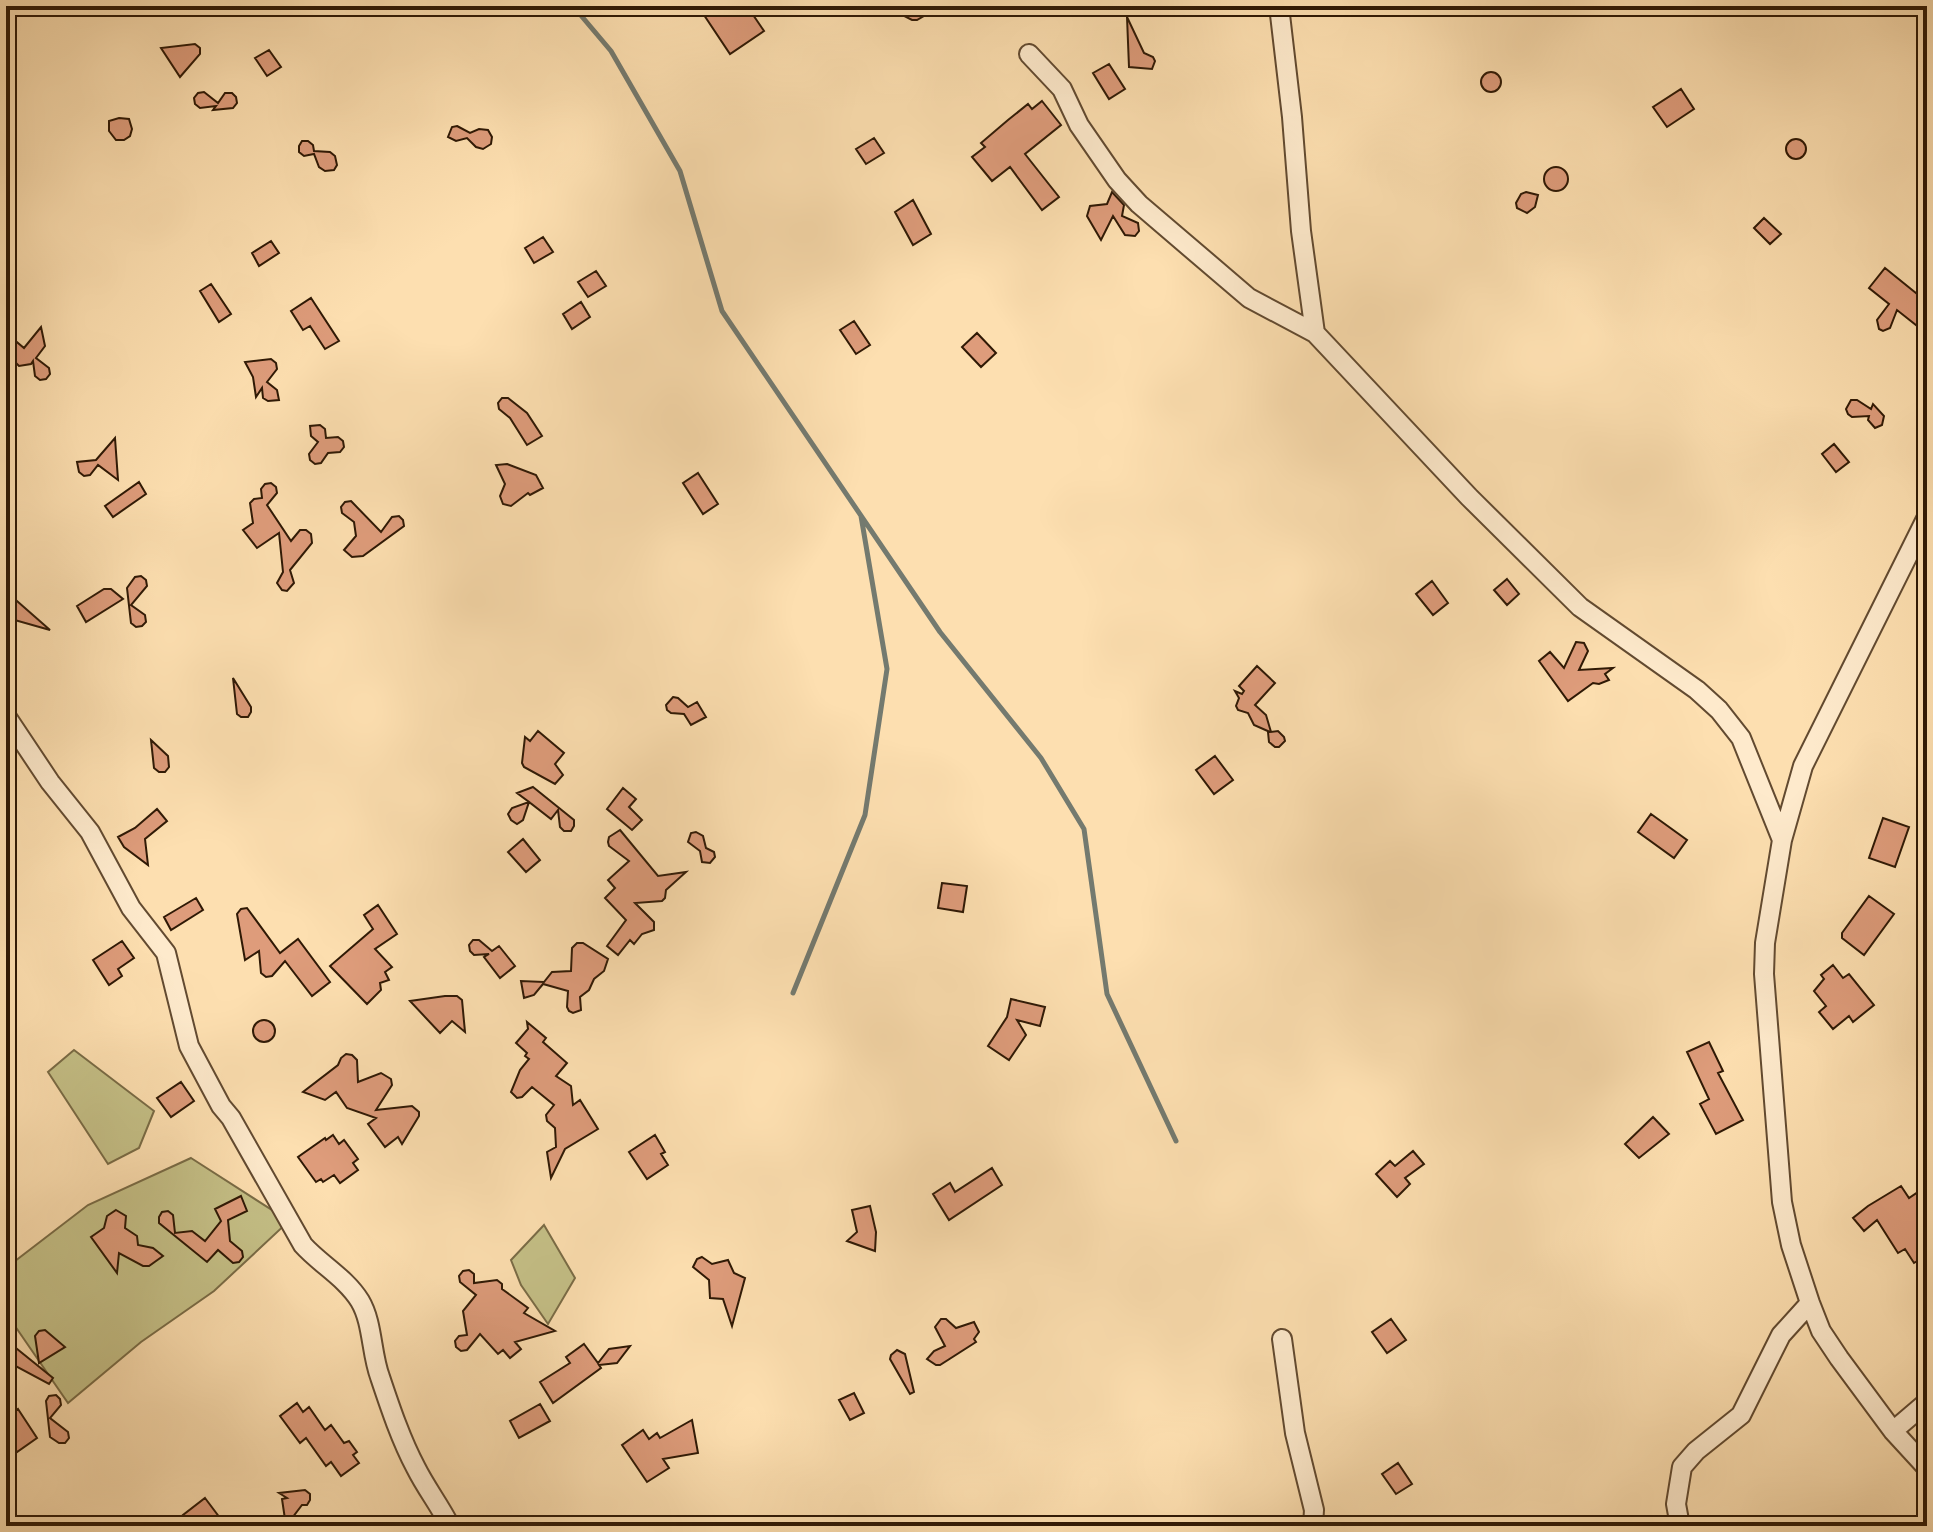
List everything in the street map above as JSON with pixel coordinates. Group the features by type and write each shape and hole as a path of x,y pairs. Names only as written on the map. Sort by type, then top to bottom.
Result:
{"street":[{"path":"1279,6 1301,231 1315,333"},
{"path":"1029,54 1062,89 1079,125 1117,180 1139,204 1249,298 1315,333 1469,497 1580,607 1697,690 1719,710 1741,738 1782,840"},
{"path":"1927,517 1803,766 1782,840 1765,943 1767,1026 1782,1202 1791,1245 1810,1303 1831,1347 1893,1431 1927,1468"},
{"path":"6,716 50,782 90,832 131,908 166,953 189,1046 303,1245 359,1300 366,1315 378,1374 415,1468 450,1526"},
{"path":"1680,1526 1676,1504 1682,1467 1696,1451 1741,1415 1781,1335 1810,1303"},
{"path":"1282,1339 1295,1433 1314,1510 1313,1526"},
{"path":"1893,1431 1927,1402"}],"shaded area":[{"path":"74,1050 154,1111 139,1148 108,1164 48,1072"},
{"path":"191,1158 289,1221 214,1291 141,1342 68,1403 6,1313 6,1268 88,1205"},
{"path":"544,1225 575,1278 548,1324 521,1285 511,1260"}],"building":[{"path":"698,6 747,6 764,31 730,54"},
{"path":"885,6 941,6 912,20"},
{"path":"1127,17 1144,53 1155,61 1152,69 1129,67"},
{"path":"195,44 200,48 200,54 180,77 161,48"},
{"path":"269,50 281,67 267,76 255,58"},
{"path":"1109,64 1125,89 1109,99 1093,73"},
{"path":"1491,72 1498,75 1501,82 1498,89 1491,92 1484,89 1481,82 1484,75"},
{"path":"1681,89 1694,109 1667,127 1653,107"},
{"path":"204,92 218,103 225,93 232,93 237,103 233,108 200,108 194,98"},
{"path":"1042,101 1061,125 1025,154 1059,197 1042,210 1010,167 992,181 972,157 985,147 981,143 1028,104 1032,109"},
{"path":"129,119 132,129 130,136 124,140 116,140 109,131 109,121"},
{"path":"457,126 470,133 479,129 488,130 492,137 491,144 483,149 467,138 456,141 448,137 452,127"},
{"path":"874,138 884,153 866,164 856,149"},
{"path":"1796,139 1803,142 1806,149 1803,156 1796,159 1789,156 1786,149 1789,142"},
{"path":"302,141 313,145 314,151 330,152 335,156 337,165 334,170 325,171 319,167 314,154 304,156 299,152"},
{"path":"1556,167 1567,174 1568,179 1561,190 1556,191 1545,184 1544,179 1551,168"},
{"path":"1112,192 1124,205 1122,216 1138,223 1139,231 1135,236 1125,235 1113,216 1101,240 1087,216 1090,206 1107,204"},
{"path":"1526,192 1538,195 1535,207 1527,213 1517,208 1516,203"},
{"path":"913,200 931,234 913,245 895,212"},
{"path":"1764,218 1781,234 1770,244 1754,228"},
{"path":"543,237 553,252 534,263 525,248"},
{"path":"271,241 279,253 259,266 252,253"},
{"path":"1885,268 1927,302 1927,321 1921,329 1897,310 1890,328 1879,329 1877,320 1889,304 1869,288"},
{"path":"596,271 606,286 588,297 578,282"},
{"path":"211,284 231,314 219,322 200,291"},
{"path":"311,298 339,341 325,349 310,326 303,330 291,311"},
{"path":"581,302 590,317 572,329 563,314"},
{"path":"854,321 870,345 856,354 840,330"},
{"path":"41,327 45,346 36,358 49,368 50,374 40,380 35,376 33,361 19,366 15,362 12,338 24,348"},
{"path":"977,333 996,353 981,367 962,347"},
{"path":"271,359 277,369 267,382 277,390 279,400 268,401 263,398 262,388 256,397 253,377 245,362"},
{"path":"502,398 508,398 527,413 542,436 527,445 510,418 499,409 498,403"},
{"path":"1851,400 1857,400 1871,409 1873,404 1884,416 1882,425 1875,428 1868,420 1869,416 1852,417 1848,414 1846,409"},
{"path":"320,425 325,429 326,438 338,437 344,447 340,452 328,453 321,463 315,464 309,454 318,442 311,436 310,426"},
{"path":"115,438 118,480 98,465 90,475 84,476 79,472 77,462 96,460"},
{"path":"1834,444 1849,462 1836,472 1822,454"},
{"path":"507,464 536,475 543,488 530,495 528,493 511,506 503,504 500,496 505,484 496,465"},
{"path":"698,473 718,504 703,514 683,483"},
{"path":"139,482 146,494 113,517 105,506"},
{"path":"271,483 277,493 267,505 291,541 300,530 311,534 312,543 290,570 294,583 287,591 277,583 283,572 279,533 257,548 243,530 253,523 250,503 262,498 261,489"},
{"path":"351,501 381,532 392,517 399,516 404,526 363,556 352,557 344,550 356,536 354,522 342,513 341,507"},
{"path":"141,576 147,586 131,605 145,615 146,622 136,627 131,623 127,588 135,577"},
{"path":"1507,579 1519,594 1507,605 1494,590"},
{"path":"1432,581 1448,603 1433,615 1416,594"},
{"path":"104,589 111,589 123,599 86,622 77,606"},
{"path":"9,594 50,630 11,619"},
{"path":"1576,642 1584,643 1588,651 1579,670 1613,668 1605,674 1609,680 1593,683 1568,701 1539,661 1550,652 1564,668"},
{"path":"1257,666 1275,683 1255,705 1266,715 1271,732 1278,731 1284,737 1285,741 1279,747 1269,742 1270,732 1254,725 1248,713 1238,710 1236,706 1239,698 1235,691 1242,694 1244,691 1239,686"},
{"path":"233,678 251,707 248,717 237,714"},
{"path":"673,697 688,707 697,702 706,717 691,725 684,714 671,713 666,705"},
{"path":"538,731 564,753 555,764 563,775 555,784 522,763 525,737 530,741"},
{"path":"151,740 168,756 169,767 165,772 154,768"},
{"path":"1215,756 1233,780 1214,794 1196,770"},
{"path":"533,787 574,820 571,831 560,827 558,810 551,819 517,793"},
{"path":"623,788 636,799 629,807 642,820 632,830 607,809"},
{"path":"529,802 523,820 517,824 511,820 508,814 512,808"},
{"path":"157,809 167,821 145,839 148,865 124,847 118,837 135,828"},
{"path":"1651,814 1687,840 1674,858 1638,832"},
{"path":"1883,818 1909,827 1895,867 1869,858"},
{"path":"620,830 658,876 686,872 666,890 662,901 635,903 654,922 654,930 642,934 634,944 630,940 618,955 607,946 626,920 605,898 615,888 608,880 629,861 609,846 609,837"},
{"path":"691,833 703,836 706,848 714,852 715,857 710,863 702,862 700,851 688,842"},
{"path":"523,839 540,860 526,872 508,852"},
{"path":"942,883 967,886 963,912 938,908"},
{"path":"1869,896 1894,914 1864,955 1842,938 1842,933"},
{"path":"196,898 203,910 171,930 164,917"},
{"path":"378,905 397,934 375,949 392,967 385,972 389,980 380,983 381,990 367,1004 330,966 373,929 364,915"},
{"path":"247,908 280,953 298,939 330,982 312,996 285,961 272,976 266,977 261,973 259,951 245,960 237,914"},
{"path":"473,940 479,940 492,951 499,946 515,966 500,978 484,957 489,954 474,955 470,951 469,945"},
{"path":"122,941 134,958 118,969 122,976 109,985 93,960"},
{"path":"577,943 583,943 608,959 604,971 580,997 581,1010 569,1011 568,991 543,984 534,995 524,998 521,981 544,982 552,972 571,971 572,948"},
{"path":"1833,965 1843,978 1849,974 1874,1005 1853,1022 1849,1016 1833,1029 1819,1012 1826,1006 1814,991 1824,979 1821,975"},
{"path":"457,996 462,1000 465,1032 452,1021 440,1033 410,1001"},
{"path":"1011,999 1045,1007 1040,1026 1017,1020 1026,1035 1009,1060 988,1046 1007,1017"},
{"path":"264,1020 272,1023 275,1031 272,1039 264,1042 256,1039 253,1031 256,1023"},
{"path":"527,1022 546,1038 543,1042 567,1063 556,1076 571,1086 573,1105 580,1100 598,1129 565,1149 551,1178 547,1152 556,1147 555,1128 547,1121 546,1115 554,1105 532,1087 522,1097 517,1098 511,1092 520,1070 529,1059 516,1043 528,1029"},
{"path":"1709,1042 1723,1071 1718,1073 1743,1120 1716,1134 1700,1104 1709,1099 1687,1052"},
{"path":"346,1054 357,1060 358,1082 381,1073 391,1079 392,1085 376,1110 412,1106 419,1112 402,1144 398,1137 385,1147 368,1124 376,1118 347,1108 336,1092 325,1100 303,1092 338,1065"},
{"path":"181,1082 194,1101 171,1117 157,1098"},
{"path":"1653,1117 1669,1134 1639,1158 1625,1144"},
{"path":"333,1135 339,1144 344,1140 358,1159 353,1163 358,1170 340,1183 334,1175 323,1182 321,1179 316,1182 298,1157"},
{"path":"655,1135 665,1152 661,1154 668,1165 647,1179 629,1152"},
{"path":"1413,1151 1424,1164 1405,1178 1410,1184 1397,1197 1376,1174 1390,1161 1395,1166"},
{"path":"992,1168 1002,1185 949,1220 933,1194 950,1183 955,1192"},
{"path":"1901,1186 1909,1198 1921,1190 1927,1199 1927,1255 1914,1263 1905,1249 1898,1253 1877,1220 1864,1231 1853,1218"},
{"path":"241,1196 247,1211 228,1220 230,1241 242,1251 243,1257 239,1262 233,1263 218,1250 207,1262 159,1223 162,1212 168,1211 173,1215 175,1233 192,1231 205,1241 221,1221 215,1209"},
{"path":"870,1206 876,1232 875,1251 847,1241 857,1232 852,1210"},
{"path":"116,1210 126,1216 125,1228 137,1236 138,1245 153,1248 163,1256 149,1266 143,1266 119,1253 117,1273 91,1237 104,1228 107,1216"},
{"path":"702,1257 712,1264 728,1260 734,1273 745,1278 732,1326 723,1299 710,1298 709,1280 693,1267"},
{"path":"469,1270 474,1274 474,1283 497,1280 502,1284 502,1289 528,1308 524,1313 555,1331 515,1342 521,1349 510,1358 503,1350 498,1354 480,1334 467,1350 461,1351 455,1341 459,1336 467,1335 463,1311 476,1295 460,1282 459,1276"},
{"path":"941,1319 946,1319 956,1328 974,1322 979,1332 974,1339 976,1342 936,1365 927,1359 945,1346 935,1327"},
{"path":"1391,1319 1406,1340 1387,1353 1372,1332"},
{"path":"45,1330 65,1347 39,1363 35,1336"},
{"path":"6,1340 53,1378 49,1384 6,1361"},
{"path":"584,1344 598,1363 609,1349 630,1346 617,1363 599,1365 601,1368 553,1403 540,1382 570,1363 566,1357"},
{"path":"897,1350 905,1354 914,1392 910,1394 890,1359"},
{"path":"854,1393 864,1413 850,1420 839,1400"},
{"path":"56,1395 61,1405 50,1418 68,1432 69,1438 65,1443 50,1437 46,1401 49,1396"},
{"path":"297,1403 303,1412 309,1407 325,1430 331,1425 344,1443 349,1441 357,1452 353,1455 359,1463 341,1476 331,1462 326,1466 306,1438 300,1443 280,1416"},
{"path":"540,1404 550,1421 519,1438 510,1421"},
{"path":"18,1409 37,1438 17,1452 6,1436 6,1417"},
{"path":"692,1420 698,1453 663,1459 669,1468 647,1482 622,1445 643,1430 649,1439 657,1433 660,1438"},
{"path":"1398,1463 1412,1484 1396,1494 1382,1474"},
{"path":"305,1490 310,1494 310,1500 307,1505 302,1505 286,1526 282,1499 287,1498 279,1493"},
{"path":"205,1498 226,1526 191,1526 183,1515"}],"waterway":[{"path":"573,6 611,51 680,171 722,311 940,632 1041,758 1084,829 1107,994 1176,1141"},
{"path":"793,993 865,815 887,669 861,516"}]}
